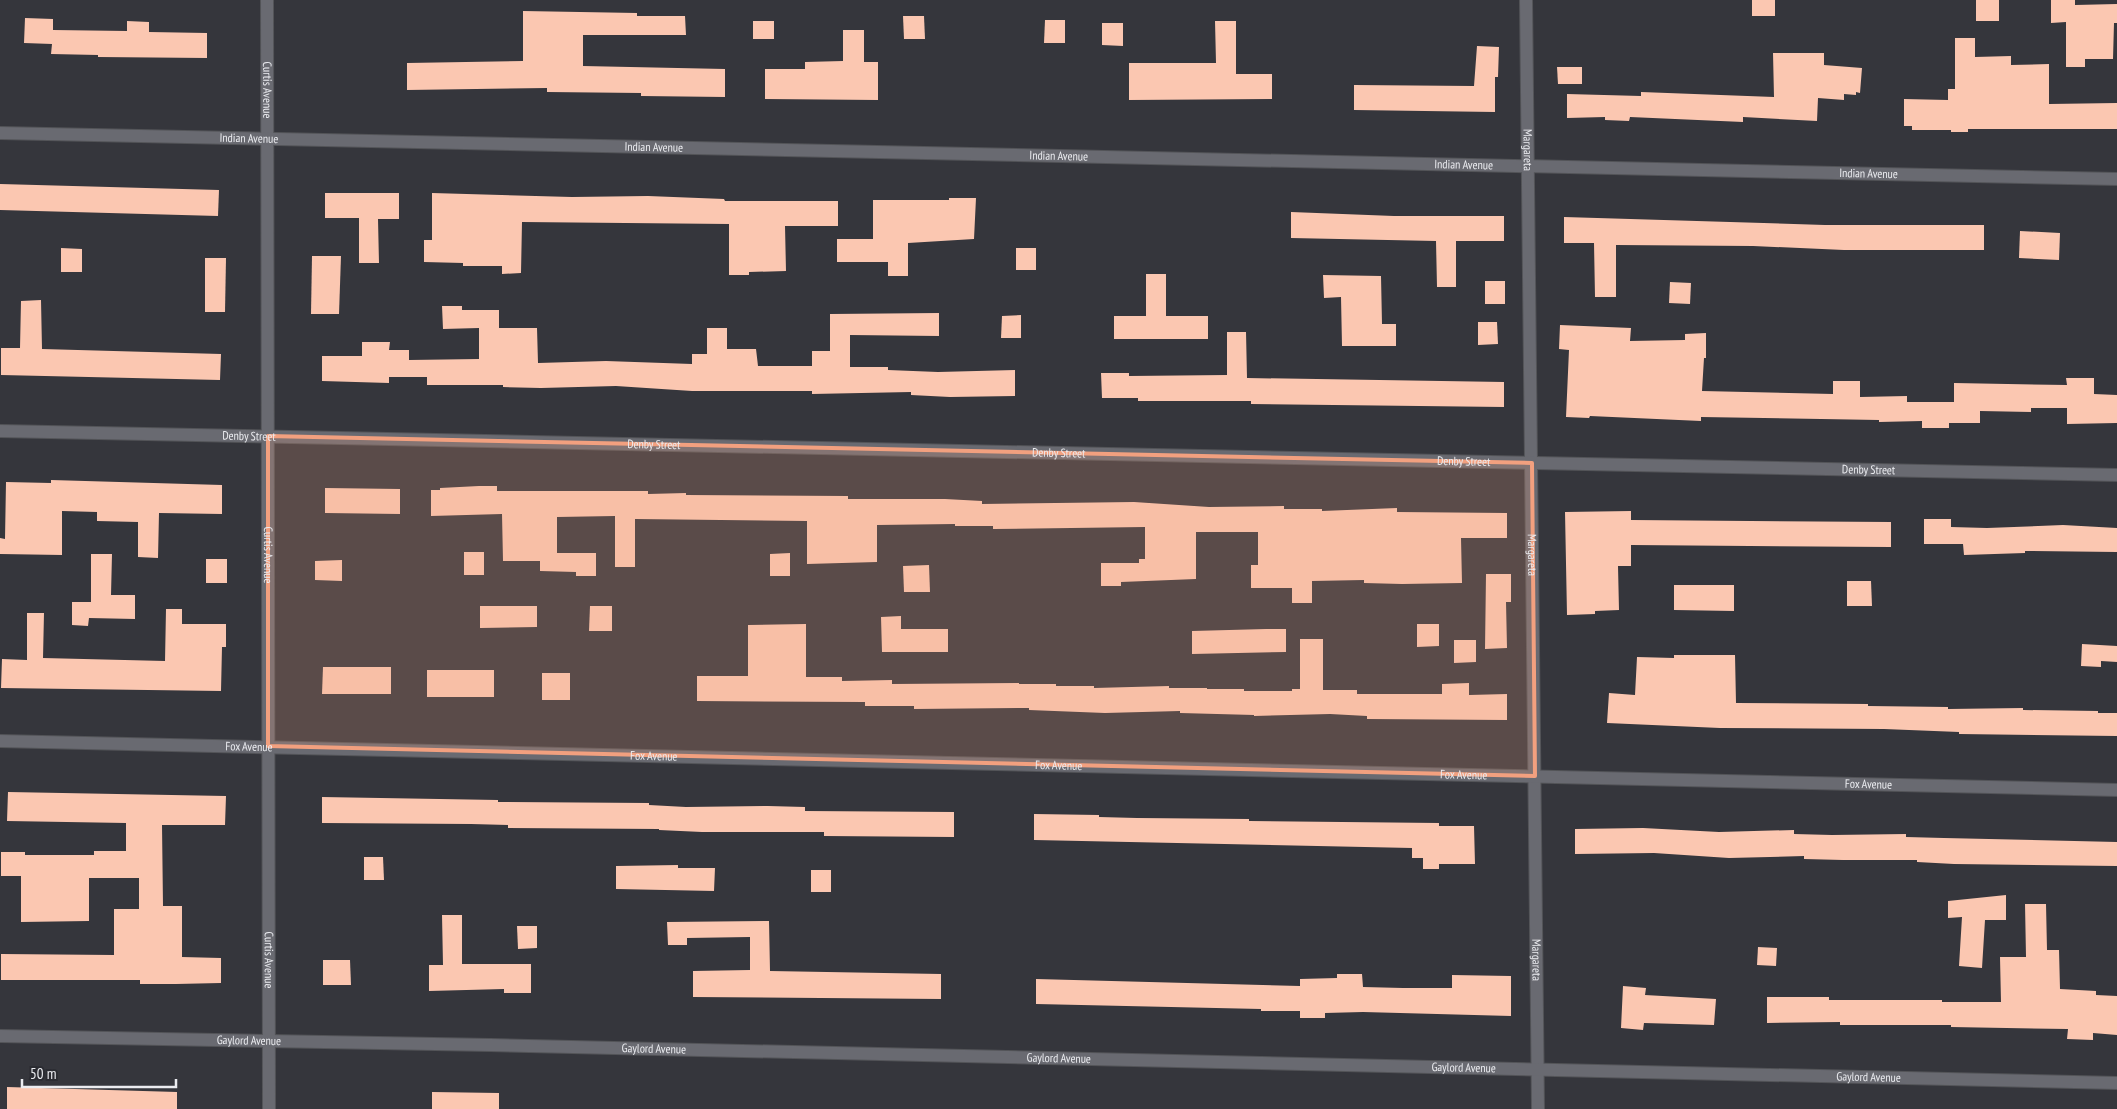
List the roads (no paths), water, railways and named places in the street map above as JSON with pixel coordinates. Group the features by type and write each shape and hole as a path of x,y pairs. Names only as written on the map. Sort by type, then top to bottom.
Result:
{"street":[{"name":"Curtis Avenue","path":"267,0 269,1109"},
{"name":"Margareta","path":"1526,0 1538,1109"},
{"name":"Indian Avenue","path":"0,133 1529,168 2117,179"},
{"name":"Denby Street","path":"0,431 2117,475"},
{"name":"Fox Avenue","path":"0,741 2117,790"},
{"name":"Gaylord Avenue","path":"0,1036 2117,1083"}]}
